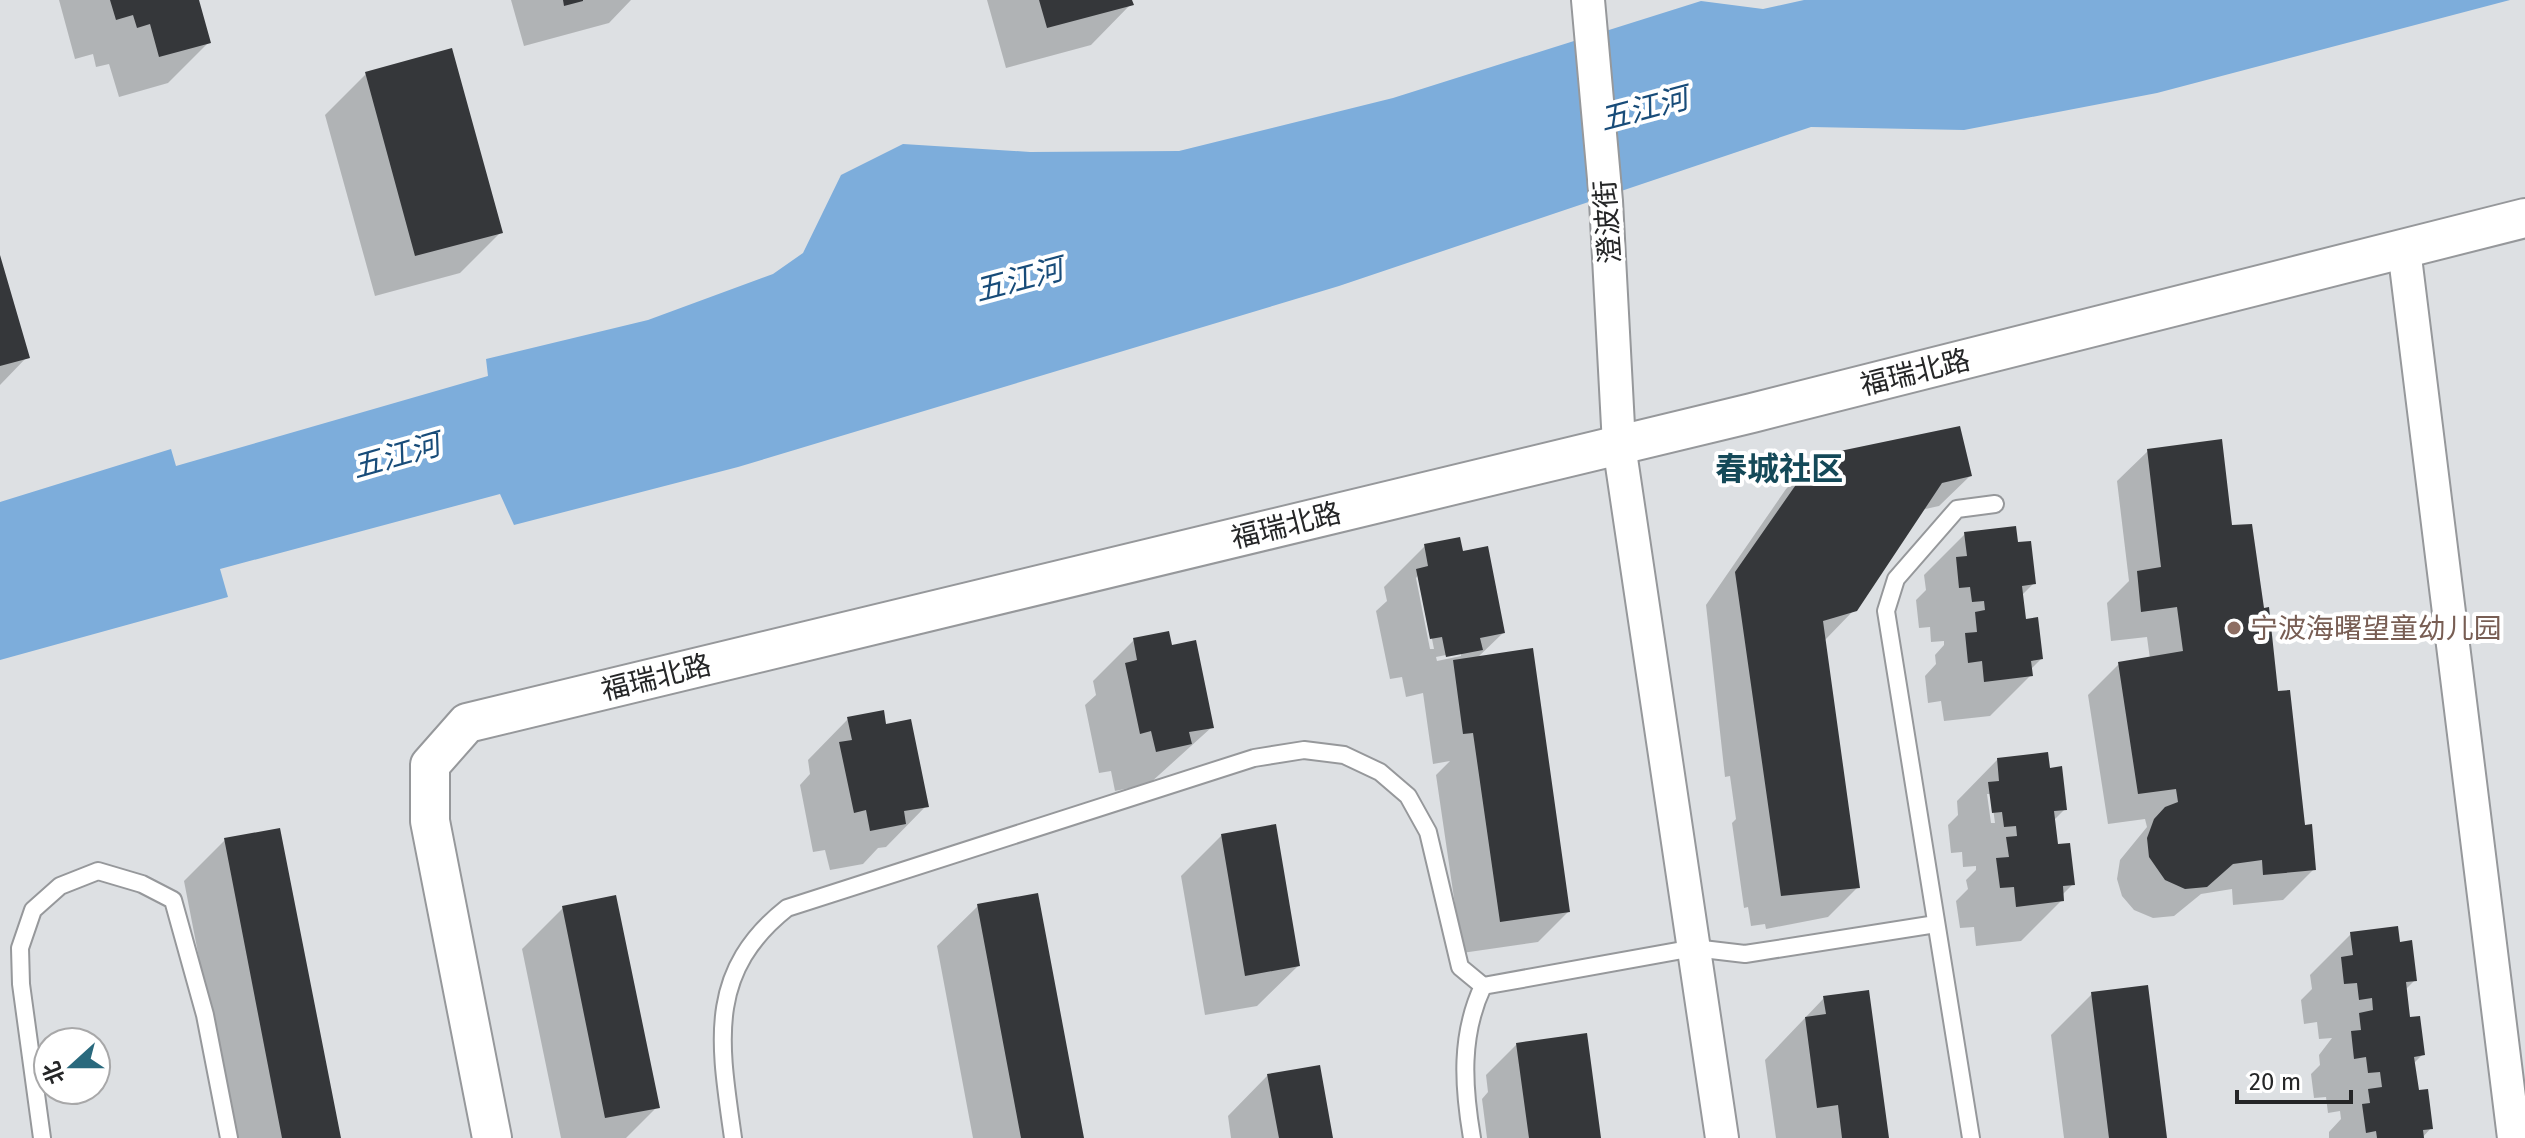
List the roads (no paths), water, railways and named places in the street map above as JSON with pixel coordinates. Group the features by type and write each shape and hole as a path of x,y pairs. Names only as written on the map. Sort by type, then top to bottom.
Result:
{"street":[{"name":"澄波街","path":"1590,9 1606,201 1619,445 1722,1138"},
{"name":"福瑞北路","path":"492,1138 430,821 430,765 467,723 1619,445 2525,218"},
{"path":"2404,249 2514,1138"}],"lane":[{"path":"1971,1138 1886,611 1896,579 1957,509 1995,504"},
{"path":"733,1138 721,1069 725,997 740,959 760,929 787,908 1254,758 1304,750 1344,755 1380,772 1408,796 1428,832 1460,967 1483,986 1694,948 1745,954 1936,924"},
{"path":"42,1138 21,984 20,948 33,910 60,886 98,871 142,884 173,900 205,1015 229,1138"},
{"path":"1472,1138 1463,1086 1471,1012 1483,986"}],"water":[{"name":"五江河","path":"1804,0 2510,0 2157,93 1964,130 1811,127 1339,286 738,467 514,525 500,494 220,569 228,597 0,660 0,502 171,449 176,466 488,376 486,359 648,320 773,274 803,253 841,175 903,144 1030,152 1179,151 1393,98 1701,1 1763,9"}],"place":[{"name":"宁波海曙望童幼儿园","path":"2234,628"}],"district":[{"name":"春城社区","path":"1779,469"}]}
